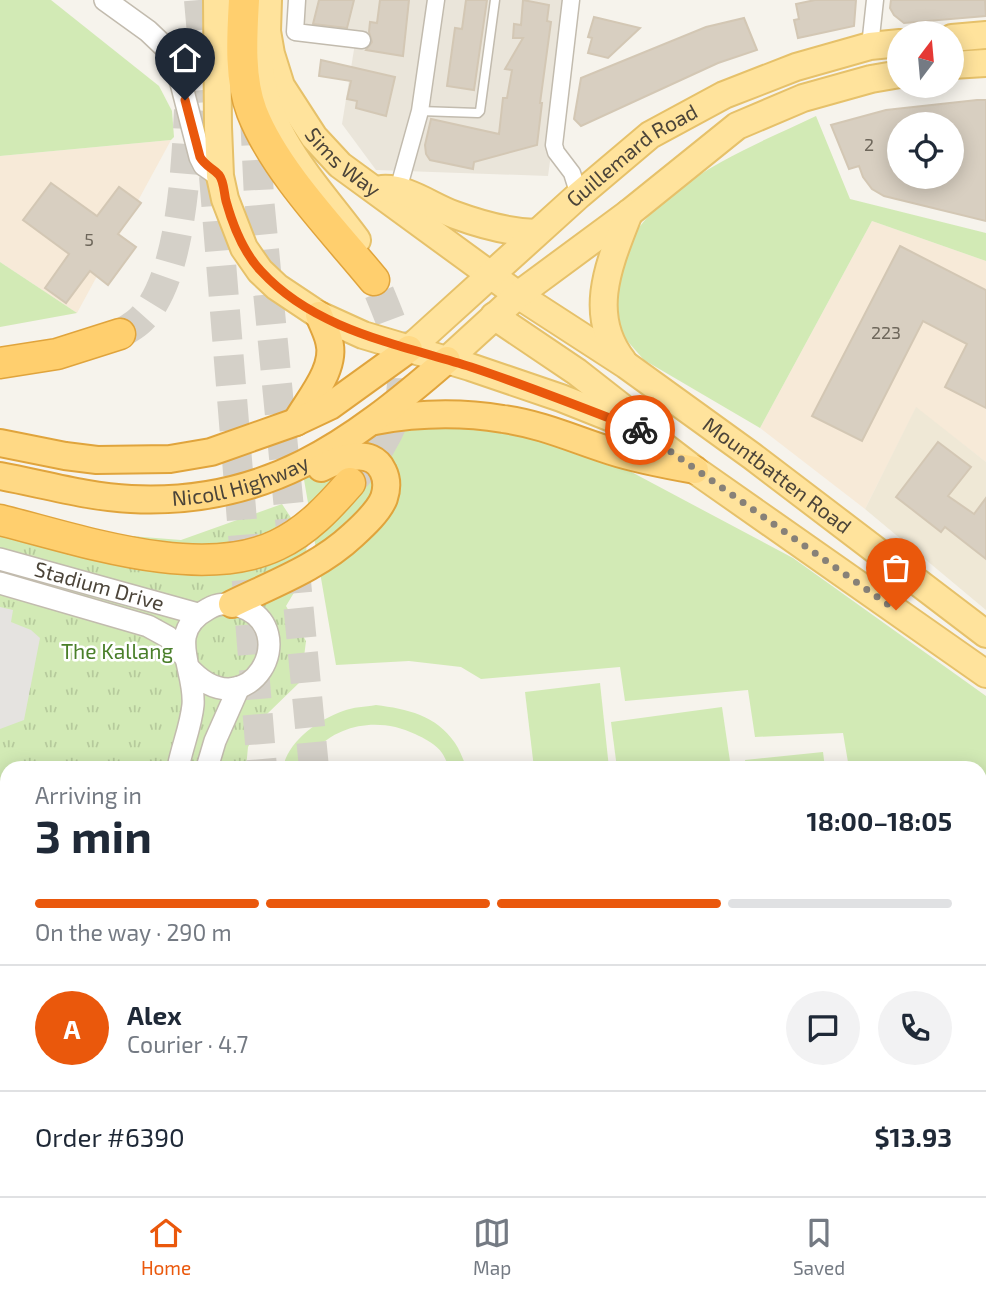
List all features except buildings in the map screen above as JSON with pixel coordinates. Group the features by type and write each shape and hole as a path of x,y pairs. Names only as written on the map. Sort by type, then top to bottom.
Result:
{"highway":[{"path":"244,0 244,70 251,110 270,148 283,166 374,280"},
{"path":"296,422 327,368 331,355 330,342 319,315"},
{"path":"0,363 57,354 120,334"},
{"name":"Nicoll Highway","path":"0,443 97,460 170,459 211,452 296,422 330,406 409,348"},
{"name":"Nicoll Highway","path":"0,476 127,499 172,499 216,494 253,485 298,468 350,438 447,360"},
{"path":"374,421 435,413 504,419 542,428 616,453 695,470"},
{"path":"172,499 205,504 248,497 290,482 338,459 364,457 382,468 387,484 384,497 354,535 323,559 232,604"},
{"path":"0,520 167,558 239,558 276,545 301,531 350,483"}],"main road":[{"path":"217,0 220,176 234,226 251,260 276,287 319,315 363,335 447,360"},
{"name":"Sims Way","path":"268,0 267,31 271,54 281,86 296,113 327,151 386,190 492,275"},
{"path":"267,31 259,58 268,109 289,152 359,243 374,280"},
{"path":"964,37 986,36"},
{"name":"Guillemard Road","path":"409,348 650,135 724,94 796,67 870,46 887,44"},
{"path":"964,64 986,63"},
{"name":"Guillemard Road","path":"447,360 518,295 629,213 737,126 803,98 887,76"},
{"path":"386,190 497,229 543,228"},
{"path":"626,365 610,345 604,324 604,295 607,272 629,213"},
{"path":"492,275 494,316 577,372 642,424 644,431"},
{"name":"Mountbatten Road","path":"492,275 518,295 626,365 752,456 986,634"},
{"name":"Mountbatten Road","path":"447,360 561,398 644,431 695,470 986,674"}],"street":[{"path":"105,0 168,50 181,83 200,157 204,165 220,176"},
{"path":"297,0 295,32 362,40"},
{"path":"386,190 420,111 436,0"},
{"path":"571,0 554,145 572,173 579,195"},
{"path":"870,46 875,0"},
{"name":"Stadium Drive","path":"0,559 198,614 188,627 183,642 193,706 180,761"},
{"name":"Stadium Drive","path":"0,583 148,626 168,637 201,681 220,689 239,687"},
{"path":"198,614 214,605 232,604 247,609 260,620 268,635 269,651 264,667 254,680 239,687 209,761"}],"lane":[{"path":"420,111 480,111 495,0"}],"shaded area":[{"path":"296,0 572,0 548,176 376,170 342,124 356,37 291,31"},
{"path":"171,140 77,313 0,262 0,156"},
{"path":"872,221 986,261 986,462 916,408 865,509 760,428"},
{"path":"916,407 986,462 986,610 865,509"},
{"path":"0,607 13,610 11,622 31,630 40,638 24,720 0,729"}],"green space":[{"path":"0,0 51,0 159,86 172,111 174,137 171,140 0,156"},
{"path":"816,116 850,199 986,233 986,261 872,221 760,428 644,360 616,328 616,274 628,244 647,218 670,196 727,159"},
{"path":"0,262 77,313 0,327"},
{"path":"374,421 541,430 607,459 793,558 986,696 986,761 848,761 843,733 755,737 748,690 625,701 620,667 481,679 461,667 409,661 336,665 302,468"},
{"name":"The Kallang","path":"282,504 307,542 304,576 286,606 306,641 301,681 266,715 248,747 247,761 0,761 0,519 42,529 181,540"},
{"path":"600,683 608,761 533,761 525,692"},
{"path":"376,705 420,715 447,733 464,761 446,761 440,750 419,736 402,729 376,725 349,729 337,734 325,741 305,761 285,761 298,740 314,726 347,710"},
{"path":"722,707 730,761 616,761 611,722"},
{"path":"823,752 824,761 745,761"}],"tunnel":[{"path":"199,0 208,102"},
{"path":"120,334 138,322 153,304 173,253 183,191 189,110"},
{"path":"255,115 259,198 313,761"},
{"path":"214,176 261,761"},
{"path":"350,483 378,450 393,422 400,401 402,362 398,343 374,280"}],"way so far":[{"path":"640,430 896,610"}],"route":[{"path":"185,100 200,157 204,165 220,176 234,226 244,248 260,271 276,287 319,315 363,335 561,398 640,430"}]}
